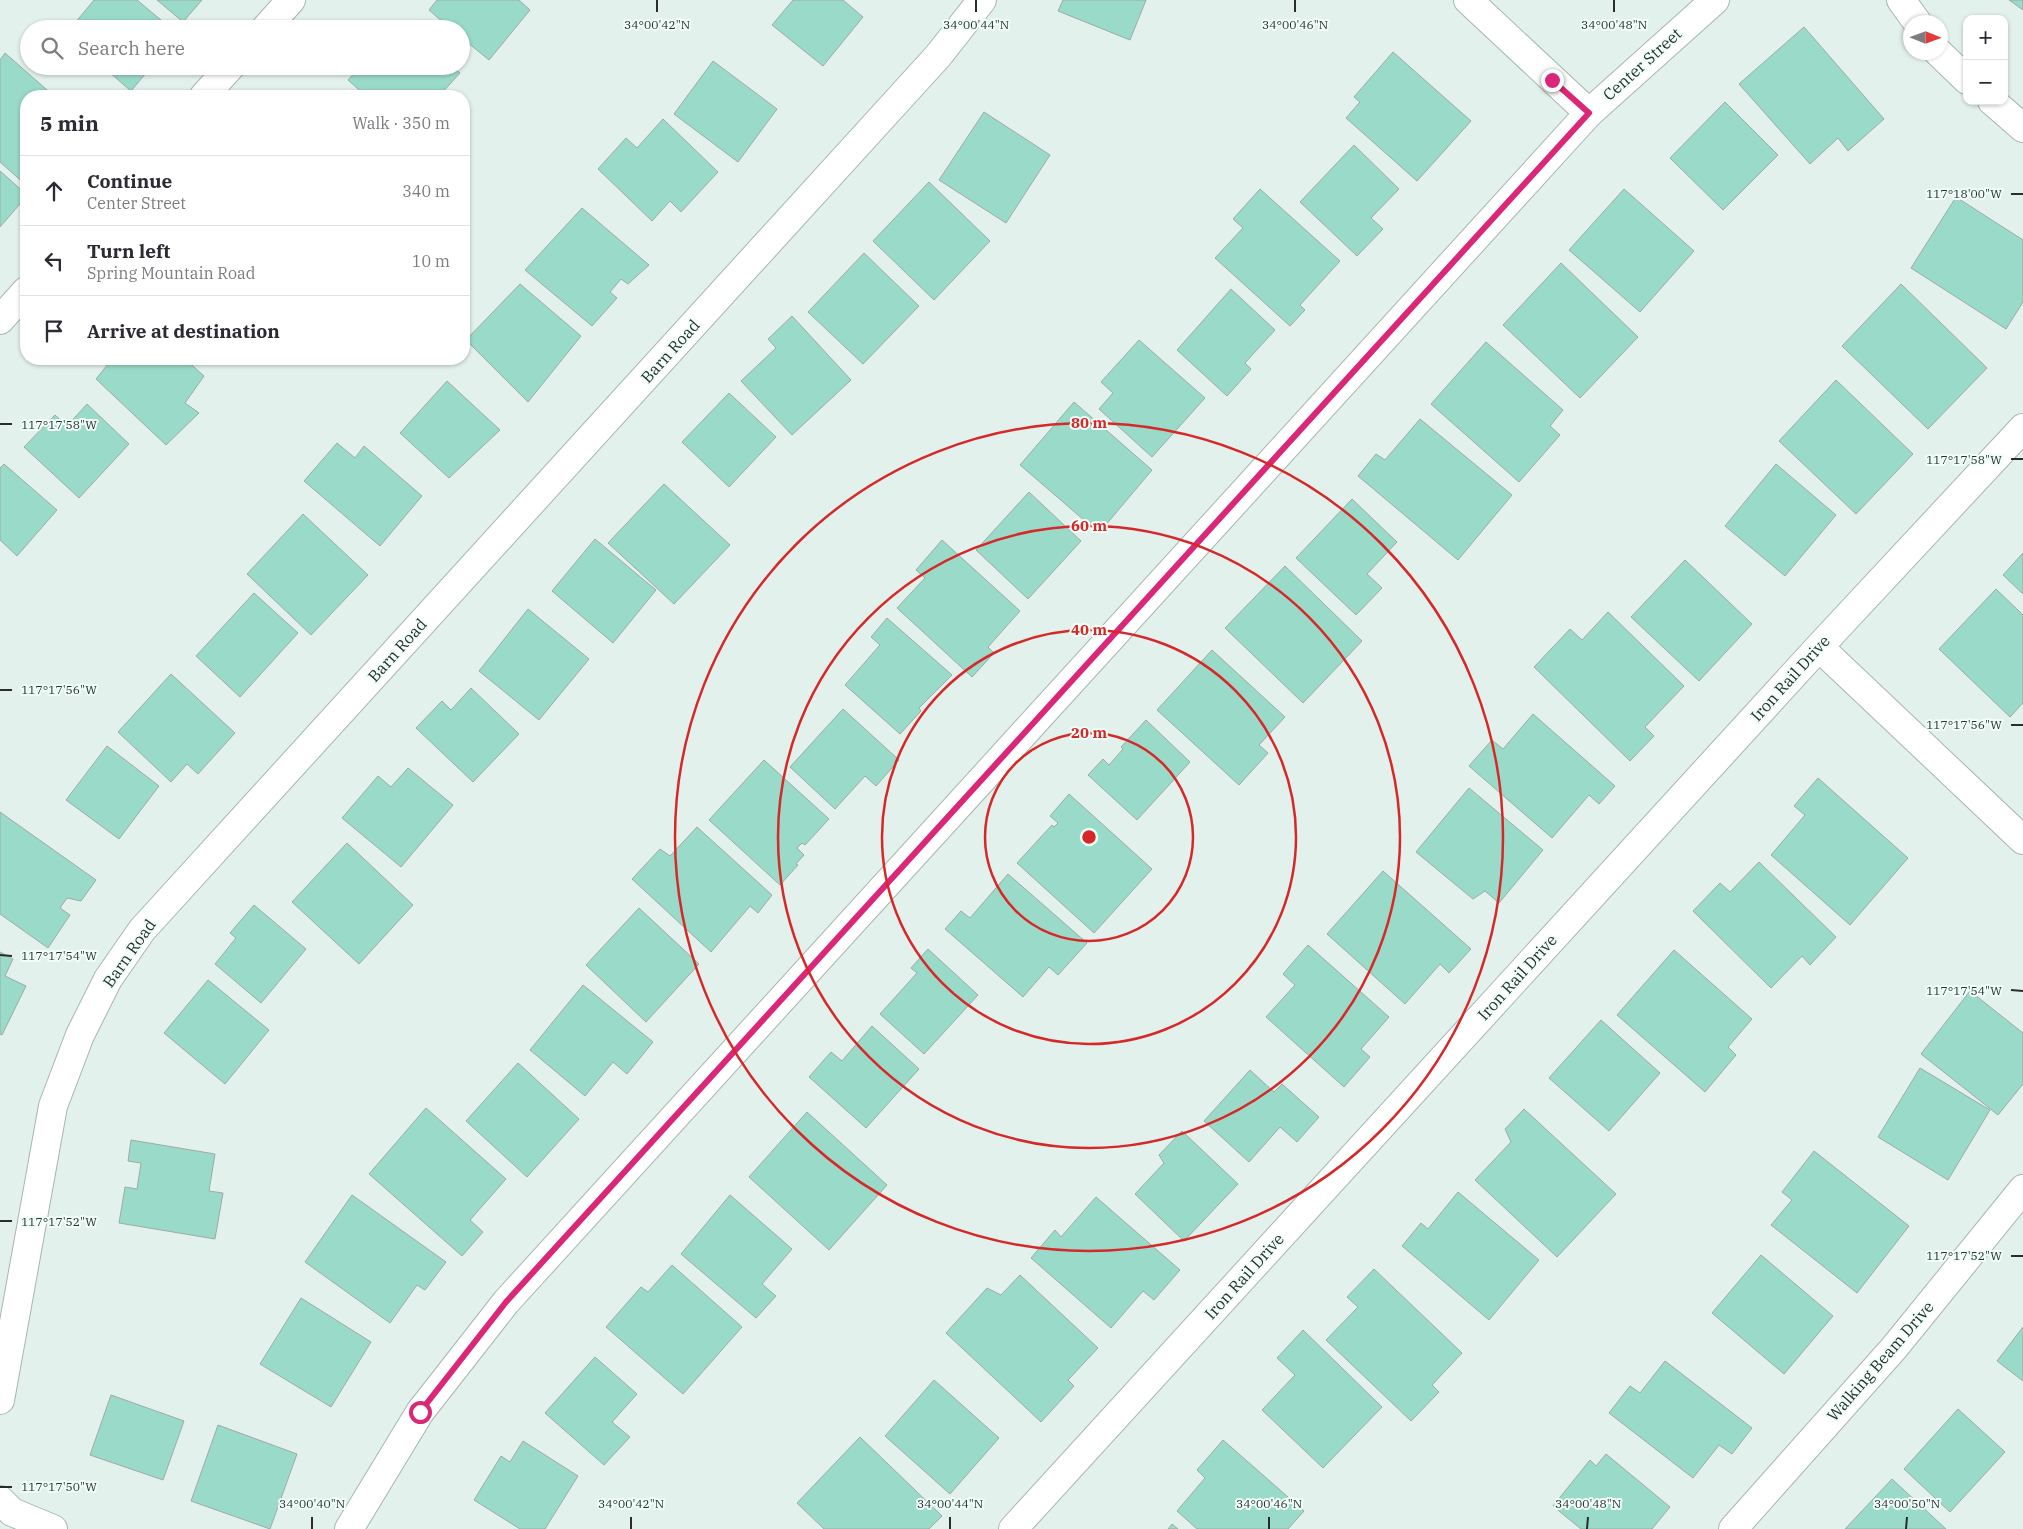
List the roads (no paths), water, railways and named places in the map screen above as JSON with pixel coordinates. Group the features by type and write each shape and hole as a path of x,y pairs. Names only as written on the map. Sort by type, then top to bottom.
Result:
{"street":[{"path":"273,20 291,0"},
{"name":"Barn Road","path":"0,1400 53,1106 80,1035 108,979 142,930 938,56 982,0"},
{"path":"1468,0 1589,113"},
{"name":"Center Street","path":"349,1529 420,1412 506,1302 1589,113 1715,0"},
{"path":"1901,0 1911,15"},
{"path":"1946,60 1963,76"},
{"path":"209,90 223,75"},
{"path":"1997,105 2023,128"},
{"path":"0,320 20,298"},
{"name":"Iron Rail Drive","path":"1013,1529 1818,647 2023,428"},
{"path":"1818,647 2023,840"},
{"name":"Walking Beam Drive","path":"1733,1529 1894,1348 2023,1189"},
{"path":"0,1500 12,1512 53,1529"}]}
